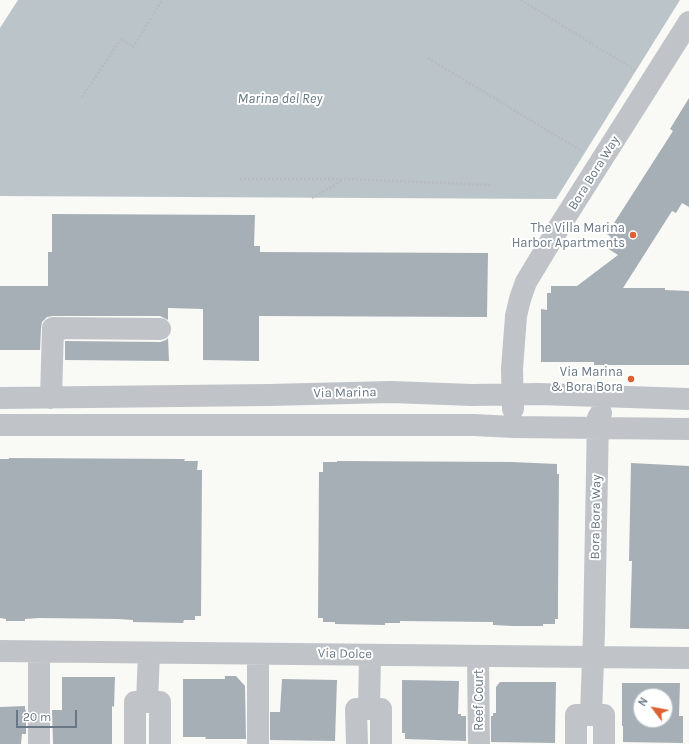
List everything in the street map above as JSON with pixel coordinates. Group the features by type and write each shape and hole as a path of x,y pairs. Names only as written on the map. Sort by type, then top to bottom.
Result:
{"street":[{"name":"Bora Bora Way","path":"513,427 512,369 516,316 526,282 689,22"},
{"path":"51,398 53,328 160,329"},
{"name":"Via Marina","path":"0,398 391,392 513,395 539,394 689,399"},
{"name":"Bora Bora Way","path":"591,715 598,418 606,406 631,398"},
{"path":"0,425 474,425 513,427 689,429"},
{"name":"Via Dolce","path":"0,651 689,658"},
{"path":"39,652 39,744"},
{"path":"147,702 149,653"},
{"path":"258,654 258,744"},
{"path":"369,709 370,655"},
{"name":"Reef Court","path":"478,656 479,744"},
{"path":"135,744 135,702 160,702 160,744"},
{"path":"357,744 356,709 381,709 381,744"},
{"path":"576,744 576,715 591,715 604,715 604,744"}],"path":[{"path":"82,97 121,39 132,47 162,0"},
{"path":"521,0 636,71"},
{"path":"428,58 584,154"},
{"path":"240,178 491,185"},
{"path":"312,198 345,180"}],"water":[{"name":"Marina del Rey","path":"18,0 680,0 556,199 0,196 0,28"}],"building":[{"name":"The Villa Marina Harbor Apartments","path":"689,98 689,207 682,203 676,213 672,211 623,288 665,288 665,290 689,291 689,365 594,365 594,362 541,362 541,309 547,310 547,293 551,293 551,286 577,286 618,255 604,246 611,237 607,234 673,131 670,129"},
{"path":"52,214 255,215 254,246 260,246 260,252 488,253 487,317 259,316 259,361 203,360 203,309 168,308 168,320 160,316 47,317 42,322 40,350 0,350 0,286 48,286 48,252 52,252"},
{"path":"168,338 169,361 65,360 65,341 160,342"},
{"path":"0,459 185,459 184,461 198,461 197,470 202,470 201,616 195,616 195,620 184,620 183,623 133,622 133,620 118,619 40,618 25,619 25,621 6,621 6,619 0,618"},
{"path":"323,462 512,462 557,464 557,474 559,474 558,619 555,619 555,624 543,624 543,626 513,626 493,625 493,622 400,621 400,623 385,623 385,625 335,624 335,622 323,622 323,618 318,618 319,472 323,472"},
{"path":"631,463 689,466 689,629 630,628 632,561 629,561"},
{"path":"225,676 236,676 245,686 246,739 205,739 206,737 183,737 183,679 225,679"},
{"path":"62,677 115,677 114,707 112,706 112,744 53,744 52,710 62,710"},
{"path":"282,679 337,680 335,741 270,740 270,712 280,712"},
{"path":"402,680 459,681 458,714 461,714 461,716 466,716 466,741 405,739 405,733 402,733"},
{"path":"500,682 556,682 555,743 491,742 491,716 493,716 493,713 496,713 496,687"},
{"path":"622,683 680,683 679,716 683,716 683,743 623,742"},
{"path":"25,706 26,734 22,734 21,744 0,744 0,707"}],"place":[{"name":"The Villa Marina Harbor Apartments","path":"633,235"},
{"name":"Via Marina & Bora Bora","path":"631,379"}]}
